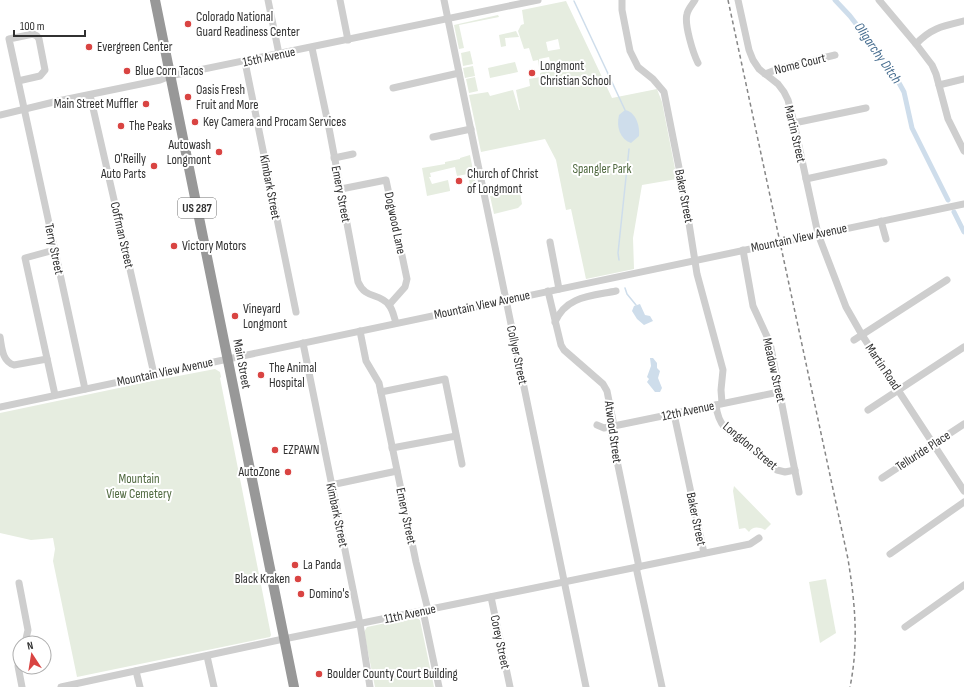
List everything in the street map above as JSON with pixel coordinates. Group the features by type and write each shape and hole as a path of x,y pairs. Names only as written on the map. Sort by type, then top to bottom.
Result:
{"highway":[{"name":"Main Street","path":"155,0 294,687"}],"street":[{"path":"268,0 279,54"},
{"path":"340,0 348,40"},
{"name":"Collyer Street","path":"444,0 586,687"},
{"name":"15th Avenue","path":"0,115 160,80 170,76 245,62 448,19 508,3 538,0"},
{"name":"Baker Street","path":"622,0 622,10 630,51 638,67 653,78 664,92 685,198 697,274 723,370 719,404"},
{"path":"695,0 687,12 686,19 692,52 698,63"},
{"name":"Martin Street","path":"738,0 749,50 753,60 765,74 778,84 788,100 818,234"},
{"path":"879,0 932,65 948,118 963,146"},
{"path":"916,44 924,35 933,30 942,26 964,21"},
{"name":"Terry Street","path":"18,81 40,76 45,70 39,39 33,34 9,39 54,250 85,389"},
{"name":"Emery Street","path":"312,48 341,189 358,282 365,292 380,297 389,305"},
{"name":"Nome Court","path":"765,74 778,69 835,55"},
{"name":"Kimbark Street","path":"245,62 296,312"},
{"path":"392,88 459,73"},
{"path":"939,85 964,79"},
{"name":"Coffman Street","path":"90,95 154,374"},
{"path":"794,123 866,108"},
{"path":"433,137 471,129"},
{"path":"334,158 353,154"},
{"path":"806,179 884,162"},
{"name":"Dogwood Lane","path":"341,189 386,180 407,279 405,287 389,305"},
{"name":"Mountain View Avenue","path":"0,407 964,204"},
{"path":"881,221 886,239"},
{"name":"Martin Road","path":"818,234 846,307 862,335 964,491"},
{"path":"550,242 560,289"},
{"path":"54,250 25,258 55,395"},
{"name":"Meadow Street","path":"743,250 754,306 770,343 799,492"},
{"path":"854,340 947,280"},
{"name":"Atwood Street","path":"548,291 561,345 564,350 597,378 607,391 613,421 610,427 662,687"},
{"path":"555,322 558,314 571,302 616,291"},
{"path":"389,305 396,323"},
{"name":"Emery Street","path":"360,331 366,361 379,383 381,392 426,610 439,687"},
{"path":"0,338 4,358 14,365 47,359"},
{"name":"Kimbark Street","path":"303,343 360,624 370,687"},
{"path":"868,410 964,347"},
{"path":"381,392 445,380 462,464"},
{"name":"12th Avenue","path":"598,425 604,428 610,427 779,392"},
{"name":"Longdon Street","path":"719,404 718,415 725,428 777,470 782,472 795,470"},
{"name":"Baker Street","path":"674,414 704,554"},
{"name":"Telluride Place","path":"882,478 964,424"},
{"path":"392,448 456,436"},
{"path":"331,485 397,471"},
{"path":"890,554 964,502"},
{"name":"11th Avenue","path":"63,687 426,610 704,554 750,544 759,538"},
{"path":"19,583 28,630 27,635"},
{"path":"905,627 964,585"},
{"name":"Corey Street","path":"491,597 510,687"},
{"path":"207,656 214,687"},
{"path":"136,671 140,687"},
{"path":"20,675 22,687"}],"green space":[{"name":"Spangler Park","path":"566,1 612,98 657,89 662,102 677,179 642,185 633,238 634,269 586,279 571,209 566,210 556,160 545,139 481,152 469,95 488,92 490,96 513,90 520,110 516,90 530,86 529,79 540,77 540,73 543,72 542,67 551,65 549,57 539,59 541,66 539,67 538,60 533,61 529,48 524,49 518,31 521,25 524,24 522,10","holes":["558,39 560,49 548,51 546,42"]},
{"path":"498,15 499,17 459,25 464,48 459,49 454,25"},
{"path":"516,31 519,37 505,38 506,46 501,47 499,35"},
{"path":"470,51 473,64 463,66 461,53"},
{"path":"515,62 518,72 490,78 488,68"},
{"path":"473,66 475,76 465,78 463,68"},
{"path":"475,77 478,91 469,93 466,79"},
{"path":"470,155 477,190 471,191 468,174 457,176 455,167 430,173 431,177 429,177 432,184 448,180 450,191 427,196 422,168 445,164 445,162"},
{"path":"511,189 520,192 522,204 518,208 494,214 490,196 511,193"},
{"name":"Mountain View Cemetery","path":"215,369 220,372 271,635 270,637 77,677 53,561 55,549 53,538 31,540 0,533 0,413"},
{"path":"734,486 771,524 765,530 756,528 749,532 745,528 739,529 733,491"},
{"path":"826,579 836,633 820,643 809,582"},
{"path":"415,617 420,620 434,687 375,687 364,632 367,627"}],"water":[{"path":"625,110 629,111 635,116 639,128 639,136 631,143 624,139 618,124 619,115"},
{"path":"640,304 645,315 650,316 653,321 644,325 637,319 632,311 634,306"},
{"path":"650,358 653,358 657,363 657,368 660,371 658,378 662,388 660,392 655,392 647,382 649,379 647,377 651,366"}],"waterway":[{"name":"Oligarchy Ditch","path":"835,0 850,16 893,72 904,92 912,128 948,200"},
{"path":"574,1 625,110"},
{"path":"619,260 618,253 629,149"},
{"name":"Oligarchy Ditch","path":"954,212 964,232"},
{"path":"625,288 627,294 636,305"}],"railway":[{"path":"728,0 848,559 853,591 855,623 853,670 850,687"}],"place":[{"name":"Colorado National Guard Readiness Center","path":"188,24"},
{"name":"Evergreen Center","path":"89,47"},
{"name":"Blue Corn Tacos","path":"127,71"},
{"name":"Longmont Christian School","path":"532,73"},
{"name":"Oasis Fresh Fruit and More","path":"188,97"},
{"name":"Main Street Muffler","path":"146,104"},
{"name":"Key Camera and Procam Services","path":"195,122"},
{"name":"The Peaks","path":"121,126"},
{"name":"Autowash Longmont","path":"219,152"},
{"name":"O'Reilly Auto Parts","path":"154,166"},
{"name":"Church of Christ of Longmont","path":"459,181"},
{"name":"Victory Motors","path":"174,246"},
{"name":"Vineyard Longmont","path":"235,316"},
{"name":"The Animal Hospital","path":"261,375"},
{"name":"EZPAWN","path":"275,450"},
{"name":"AutoZone","path":"288,472"},
{"name":"La Panda","path":"295,565"},
{"name":"Black Kraken","path":"298,579"},
{"name":"Domino's","path":"301,594"},
{"name":"Boulder County Court Building","path":"319,674"}]}
